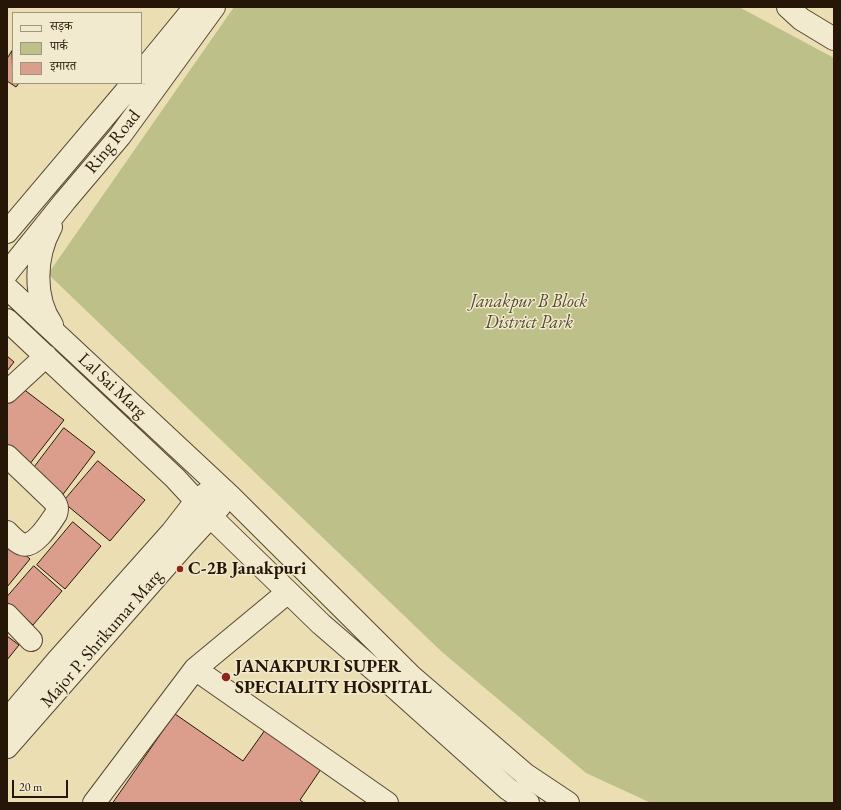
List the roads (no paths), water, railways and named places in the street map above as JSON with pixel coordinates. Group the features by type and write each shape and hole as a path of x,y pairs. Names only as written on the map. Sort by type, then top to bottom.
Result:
{"street":[{"path":"788,7 801,19 834,39"},
{"name":"Ring Road","path":"142,72 201,12"},
{"name":"Ring Road","path":"7,273 120,136 201,12"},
{"name":"Ring Road","path":"7,232 132,84"},
{"path":"7,217 41,192"},
{"path":"63,340 47,318 40,296 38,275 45,239 65,201"},
{"name":"Lal Sai Marg","path":"7,288 223,490 411,676 526,775 568,803"},
{"name":"Lal Sai Marg","path":"7,320 175,478 203,508 321,624 394,686 508,789 528,803"},
{"path":"7,392 46,356"},
{"path":"7,456 53,500 57,505 58,510 35,541 28,545 22,544 7,532"},
{"name":"Major P. Shrikumar Marg","path":"7,720 57,661 172,532 223,490"},
{"name":"Major P. Shrikumar Marg","path":"7,747 203,508"},
{"path":"94,803 195,669 288,592"},
{"path":"7,615 31,640"},
{"path":"195,669 386,803"}],"place":[{"name":"C-2B Janakpuri","path":"180,569"},
{"name":"JANAKPURI SUPER SPECIALITY HOSPITAL","path":"226,677"}],"park label":[{"name":"Janakpur B Block District Park","path":"529,312"}]}
